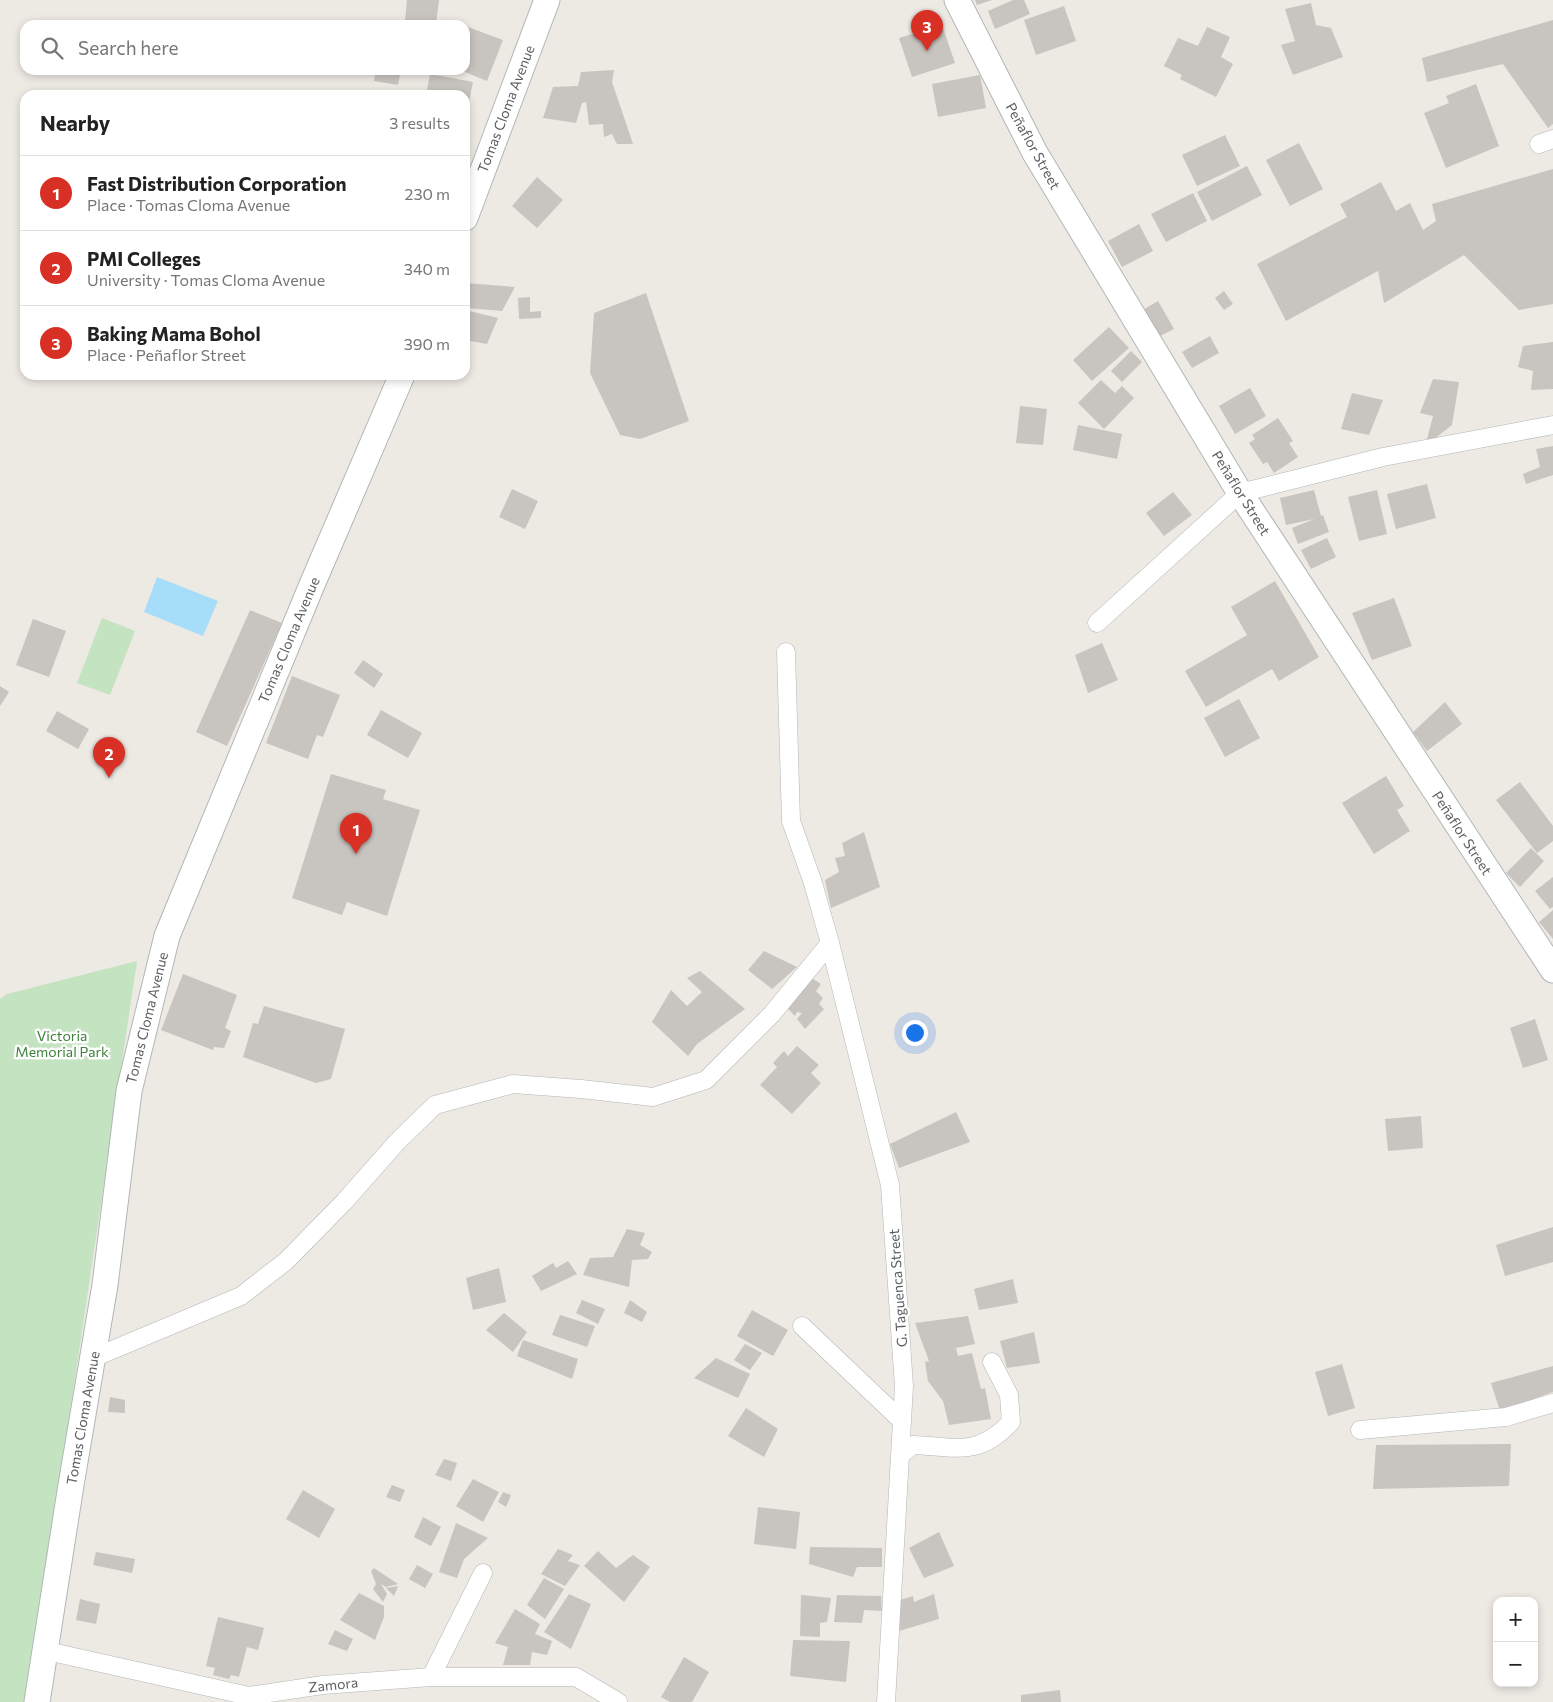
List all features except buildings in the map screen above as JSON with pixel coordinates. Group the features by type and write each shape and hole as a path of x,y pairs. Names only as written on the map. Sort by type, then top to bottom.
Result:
{"main road":[{"name":"Tomas Cloma Avenue","path":"470,205 547,0"},
{"name":"Peñaflor Street","path":"957,0 1035,153 1240,493 1553,970"},
{"name":"Tomas Cloma Avenue","path":"38,1702 71,1485 105,1286 129,1091 167,936 311,587 400,380"}],"street":[{"path":"1097,623 1240,493 1383,457 1553,425"},
{"name":"G. Taguenca Street","path":"786,652 791,822 813,883 830,943 890,1185 904,1386 886,1702"},
{"path":"93,1358 241,1296 286,1261 344,1202 397,1142 435,1105 513,1084 653,1097 706,1080 772,1014 830,943"},
{"path":"802,1326 902,1421"},
{"path":"900,1455 913,1445 973,1448 996,1438 1012,1422 1009,1394 992,1362"},
{"path":"1360,1430 1506,1417 1553,1402"},
{"path":"430,1677 483,1573"},
{"name":"Zamora","path":"46,1650 249,1696 323,1685 430,1677 576,1677 618,1702"}],"green space":[{"path":"102,618 135,631 110,695 77,683"},
{"name":"Victoria Memorial Park","path":"137,961 27,1702 0,1702 0,999 7,994"}],"water":[{"path":"157,577 218,601 203,636 144,612"}],"place":[{"name":"Baking Mama Bohol","path":"927,51"},
{"name":"PMI Colleges","path":"109,778"},
{"name":"Fast Distribution Corporation","path":"356,854"}]}
